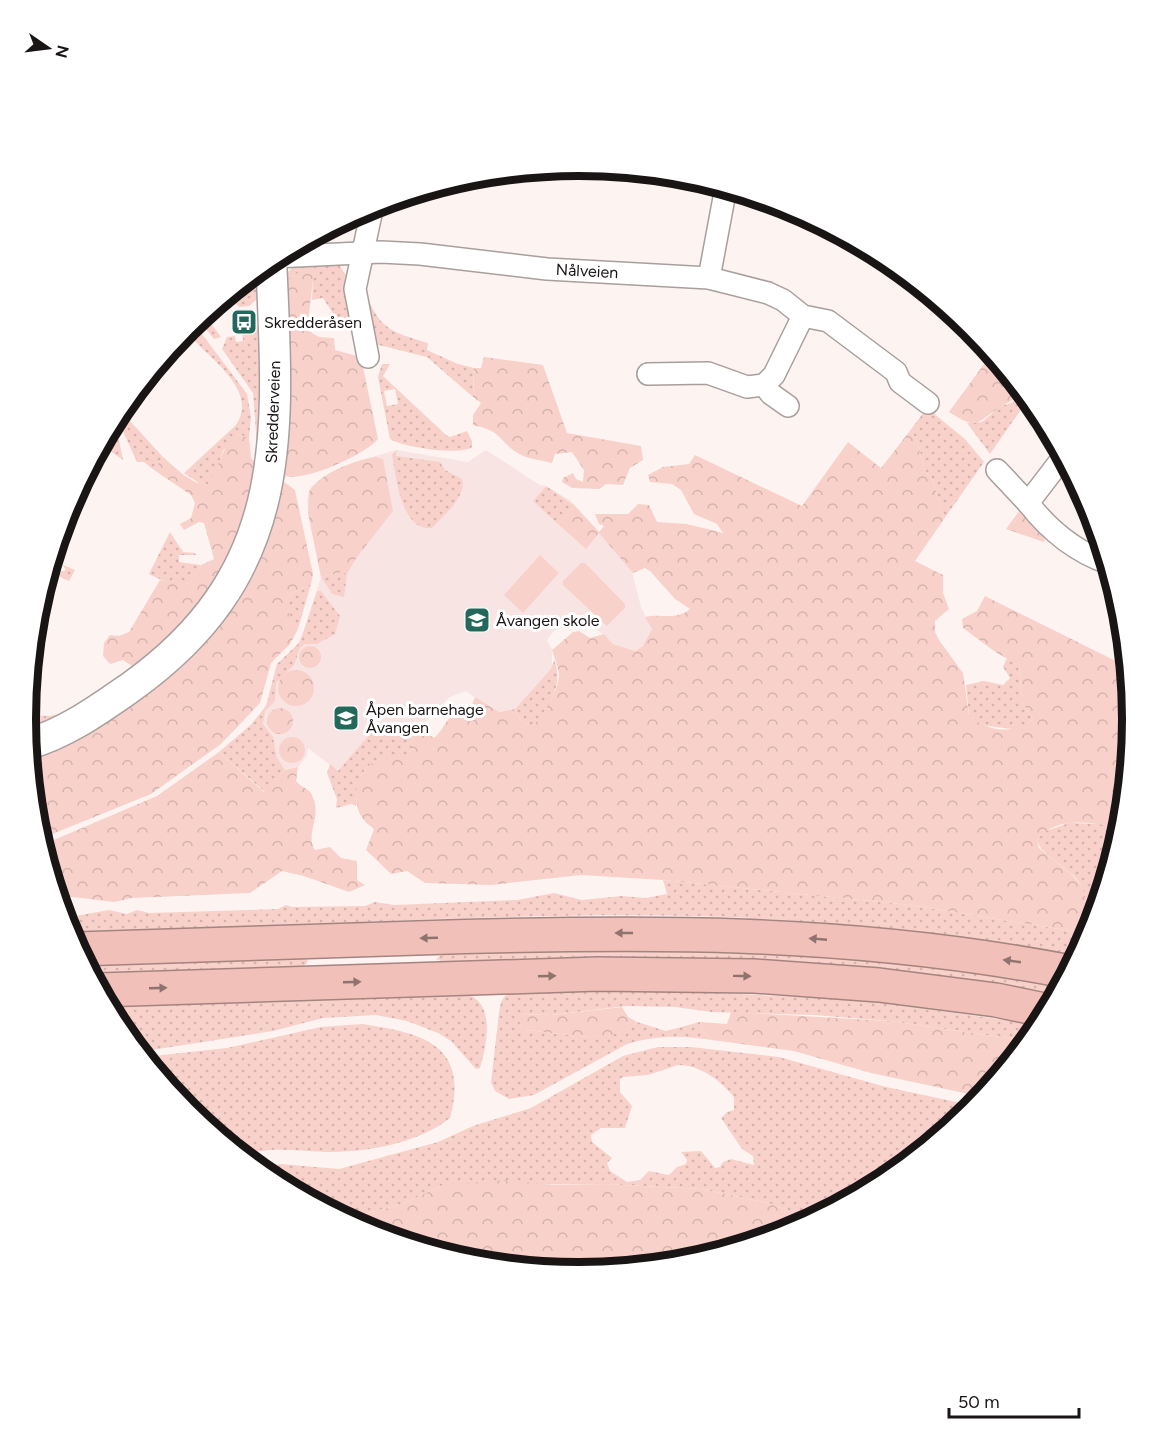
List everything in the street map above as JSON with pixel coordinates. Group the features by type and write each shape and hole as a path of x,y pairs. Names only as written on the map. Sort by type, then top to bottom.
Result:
{"highway":[{"path":"87,949 579,933 690,933 780,936 908,946 1061,971"},
{"path":"108,990 598,974 754,976 879,985 996,1000 1039,1009"}],"street":[{"path":"709,278 724,195"},
{"path":"368,357 355,289 370,218"},
{"name":"Nålveien","path":"294,257 362,253 420,254 547,269 709,278 768,293 783,300 803,316 828,321 896,372 900,382 928,403"},
{"name":"Skredderveien","path":"37,740 81,721 162,663 209,613 245,555 262,509 275,437 273,271"},
{"path":"648,374 708,374 747,387 764,385 774,375 803,316"},
{"path":"764,385 771,394 788,406"},
{"path":"1028,503 1059,463"},
{"path":"997,470 1061,536 1098,559"}],"shaded area":[{"name":"Åvangen skole","path":"396,450 468,462 486,450 540,485 570,500 631,567 641,607 652,629 650,635 643,646 635,651 613,644 592,625 567,626 554,631 547,640 552,650 552,669 515,709 499,712 491,710 466,691 450,697 412,735 394,723 384,722 338,771 308,748 307,756 298,767 285,770 219,752 257,719 269,700 277,664 295,649 304,630 321,577 308,513 307,500 311,487 358,461"}],"green space":[{"path":"338,263 348,279 356,332 341,326 323,298 312,300 313,280 294,277 284,284 284,276 294,266"},
{"path":"301,270 311,271 313,280 307,330 319,337 334,338 335,350 361,357 378,439 349,459 307,475 286,476 283,481 295,490 313,574 311,584 287,596 285,606 298,629 290,644 271,663 260,703 221,744 151,794 49,835 37,746 238,584 284,284"},
{"path":"255,284 258,288 257,299 249,306 239,307 233,301"},
{"path":"367,295 377,316 397,333 428,343 427,350 458,364 474,368 473,397 427,357 375,344"},
{"path":"209,321 221,337 214,339 204,326"},
{"path":"263,325 258,458 253,393 222,349 227,337 235,336 236,342 243,341 242,329"},
{"path":"200,331 247,394 251,417 249,438 238,434 223,451 215,474 208,484 202,485 184,473 236,425 241,413 242,401 231,378 193,339 182,349"},
{"path":"484,357 543,365 567,433 641,446 643,460 630,468 623,485 606,484 599,489 572,488 562,482 563,478 573,473 576,479 583,482 584,470 572,452 555,454 552,463 528,458 509,447 494,433 473,425 473,415 481,403 473,397 474,368 481,368"},
{"path":"987,360 1017,397 976,423 966,421 949,412"},
{"path":"382,364 390,364 383,376 446,435 450,437 467,431 472,447 466,450 444,451 406,445 390,439 378,377","holes":["395,389 398,404 387,406 384,391"]},
{"path":"1018,398 1023,406 990,454 967,423 982,422 1001,406"},
{"path":"927,408 965,439 984,462 944,519 933,481 925,470 916,438 909,432"},
{"path":"127,418 163,457 154,470 144,462 137,462 121,428"},
{"path":"909,432 916,438 925,470 933,481 944,519 915,561 943,575 943,593 949,609 935,621 935,632 963,673 969,716 985,725 1001,730 1017,728 1033,719 1022,702 1019,666 963,628 962,619 977,611 985,596 1120,663 1123,719 1122,755 1112,828 1089,823 1065,824 1045,832 1037,840 1039,848 1069,872 1082,886 1087,903 1091,903 1080,932 910,905 663,880 581,875 491,885 425,883 407,871 391,874 366,850 374,829 364,820 357,805 357,789 362,773 374,762 410,753 413,745 412,735 419,728 434,738 450,718 467,717 475,697 499,712 515,709 522,721 534,725 551,701 557,687 559,673 552,650 573,632 579,631 590,638 604,634 613,644 635,651 643,646 652,629 645,617 674,616 690,609 675,599 650,571 645,568 633,573 599,533 586,549 558,524 575,506 599,532 604,526 599,524 595,514 628,514 638,504 649,505 657,522 687,524 723,533 717,524 694,514 681,490 672,484 650,482 648,475 663,467 689,464 695,455 802,506 848,442 881,468"},
{"path":"117,434 118,435 123,460 108,450"},
{"path":"238,434 249,438 251,458 264,471 210,601 135,668 123,660 110,664 103,656 104,643 110,635 119,636 129,632 160,580 186,584 192,581 201,565 214,559 204,523 199,522 184,530 180,524 191,518 195,503 191,495 154,470 163,457 190,479 208,484 228,444"},
{"path":"397,450 396,456 440,462 445,470 462,479 463,486 458,499 432,528 422,527 413,521 402,501 392,455"},
{"path":"376,457 383,459 393,511 357,557 347,574 342,572 321,577 308,513 309,492 329,473 349,464"},
{"path":"546,486 575,506 558,524 533,501"},
{"path":"1022,507 1047,531 1044,542 1006,529"},
{"path":"170,532 183,552 196,555 179,555 179,562 201,565 191,582 187,584 170,582 149,574"},
{"path":"540,555 559,573 523,613 504,595"},
{"path":"581,563 585,563 625,604 625,608 607,626 563,585 563,581"},
{"path":"63,565 75,570 69,581 56,575 66,570"},
{"path":"342,572 347,574 344,597 332,594 321,577"},
{"path":"311,584 298,629 284,606 287,596"},
{"path":"317,591 321,591 340,616 335,634 317,644 305,644 300,648 294,665 276,683 275,701 265,711 263,724 273,737 277,758 285,770 265,792 219,752 250,726 266,706 277,664 300,642"},
{"path":"310,646 318,649 321,657 318,665 310,668 302,665 299,657 302,649"},
{"path":"1010,658 1019,666 1022,702 1033,719 1019,730 980,725 969,716 966,685 984,681 1003,685 1010,678 1003,667 1006,660"},
{"path":"554,660 557,677 550,703 534,725 524,723 515,709 551,669"},
{"path":"296,670 309,675 314,688 309,701 296,706 283,701 278,688 283,675"},
{"path":"280,708 289,712 293,721 289,730 280,734 271,730 267,721 271,712"},
{"path":"62,713 64,717 36,733 36,715 50,716"},
{"path":"384,722 394,723 412,735 413,745 410,753 371,764 366,768 360,780 356,793 356,806 351,804 336,808 337,799 327,773 330,764 338,771 376,727"},
{"path":"292,737 301,741 305,750 301,759 292,763 283,759 279,750 283,741"},
{"path":"219,752 264,792 285,770 298,767 296,781 311,793 316,810 312,837 315,850 330,847 341,858 357,861 357,880 365,885 349,892 304,876 282,871 250,893 132,898 114,902 66,896 50,841 157,796"},
{"path":"1069,823 1103,824 1112,827 1091,903 1087,903 1082,887 1076,879 1039,846 1037,840 1043,832"},
{"path":"663,880 910,905 1080,932 1069,955 982,941 838,924 694,916 460,918 80,933 73,916 109,910 127,914 137,910 149,913 278,909 286,905 292,907 365,906 375,902 394,905 517,900 554,893 582,900 622,896 646,898 667,894"},
{"path":"769,946 1055,981 1045,998 451,965 436,959 444,953"},
{"path":"303,958 308,961 303,968 102,979 92,959"},
{"path":"657,990 861,1000 1029,1023 1018,1040 890,1021 814,1015 712,1012 675,1007 626,1006 551,1015 518,1014 522,1030 582,1036 611,1034 625,1030 637,1022 666,1031 700,1022 702,1031 712,1040 670,1037 627,1044 534,1095 509,1099 495,1091 491,1082 499,1013 501,1002 507,993"},
{"path":"465,994 475,998 481,1005 485,1014 487,1036 480,1068 476,1069 451,1041 438,1033 407,1021 376,1015 323,1018 273,1031 148,1051 118,1006"},
{"path":"622,1007 628,1017 637,1022 625,1030 597,1037 522,1030 517,1014 551,1015"},
{"path":"731,1012 890,1021 1018,1040 972,1095 871,1073 794,1051 712,1040 702,1031 700,1022 727,1024"},
{"path":"362,1024 404,1032 436,1047 447,1058 453,1073 454,1093 450,1118 423,1134 376,1148 328,1152 274,1150 252,1152 221,1128 195,1103 153,1056 227,1048 321,1027"},
{"path":"658,1047 691,1047 779,1057 886,1087 963,1104 938,1128 881,1171 851,1190 799,1216 769,1203 701,1189 605,1184 443,1185 403,1204 359,1215 308,1190 270,1165 339,1169 438,1142 473,1126 531,1108 623,1056","holes":["678,1065 694,1068 709,1075 734,1097 734,1110 727,1112 721,1118 742,1149 753,1156 754,1165 731,1159 715,1168 701,1151 681,1152 687,1160 686,1164 677,1167 669,1175 649,1171 640,1180 627,1182 610,1171 607,1163 612,1158 592,1142 591,1135 601,1128 625,1128 632,1106 620,1092 620,1079 648,1075"]},
{"path":"505,1180 553,1185 605,1184 701,1189 769,1203 799,1216 754,1234 686,1252 650,1258 580,1262 509,1258 473,1252 405,1234 359,1215 403,1204 443,1185"}],"place":[{"name":"Skredderåsen","path":"244,322"},
{"name":"Åvangen skole","path":"477,620"},
{"name":"Åpen barnehage Åvangen","path":"346,718"}]}
